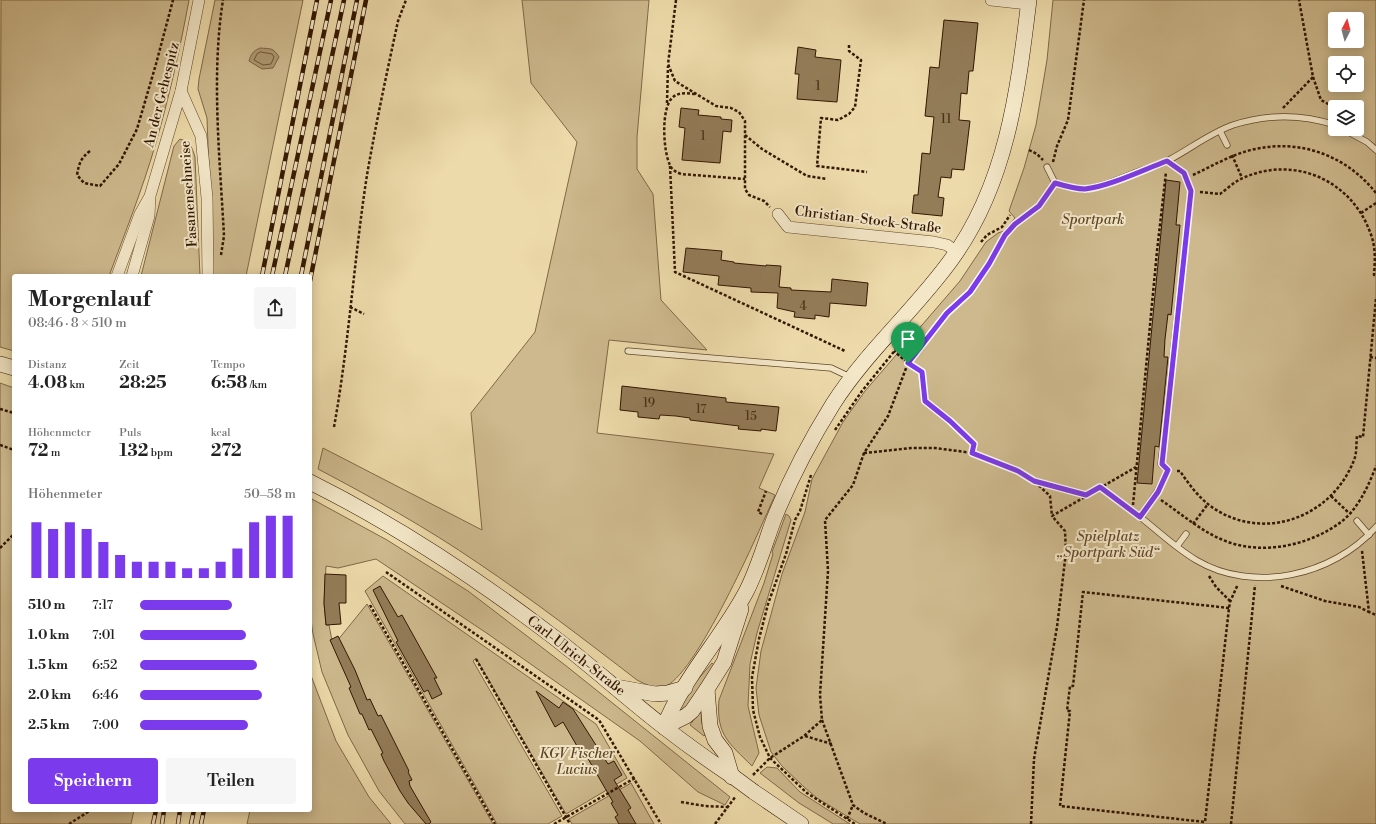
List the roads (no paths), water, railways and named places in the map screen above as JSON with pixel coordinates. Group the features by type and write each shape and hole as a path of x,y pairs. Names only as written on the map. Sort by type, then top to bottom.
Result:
{"street":[{"name":"An der Gehespitz","path":"118,274 140,214 150,196 181,91 199,0"},
{"path":"664,727 686,716 692,711 724,662 738,621 745,593 774,519 798,464 824,418 852,378 942,272 957,252 976,221 1002,152 1018,85 1028,2 991,0"},
{"name":"Fasanenschneise","path":"181,91 201,136 207,198 208,274"},
{"name":"An der Gehespitz","path":"133,274 149,216 150,196"},
{"name":"Christian-Stock-Straße","path":"778,214 788,227 934,242 947,245 957,252"},
{"path":"0,364 12,367"},
{"name":"Carl-Ulrich-Straße","path":"312,483 342,498 411,538 472,578 548,632 664,727 801,824"},
{"path":"664,727 674,703 745,593"},
{"path":"615,686 655,694 668,693 685,688"},
{"path":"707,689 710,726 715,740 725,753 734,778"}],"lane":[{"path":"1047,167 1055,183 1071,188 1085,189 1098,186 1167,161 1220,131 1251,120 1273,117 1310,119 1328,124"},
{"path":"1220,131 1227,145"},
{"path":"1356,136 1367,142 1376,150"},
{"path":"1167,161 1184,173 1191,191 1162,464 1168,470 1158,492 1138,515 1200,562 1229,572 1256,577 1282,576 1315,569 1338,559 1360,543 1376,527"},
{"path":"628,351 831,368 852,378"},
{"path":"1357,521 1369,535"},
{"path":"1177,546 1186,534"}],"water":[{"path":"260,48 273,50 279,57 273,68 262,69 249,61 253,53"}],"railway":[{"path":"262,274 317,0"},
{"path":"272,274 331,0"},
{"path":"285,274 344,0"},
{"path":"301,274 357,0"},
{"path":"311,274 366,0"},
{"path":"153,824 156,812"},
{"path":"162,824 164,812"},
{"path":"178,824 180,812"},
{"path":"191,824 194,812"},
{"path":"201,824 204,812"}],"park label":[{"name":"Sportpark","path":"1093,220"},
{"name":"Spielplatz „Sportpark Süd“","path":"1108,546"},
{"name":"KGV Fischer Lucius","path":"577,762"}]}
